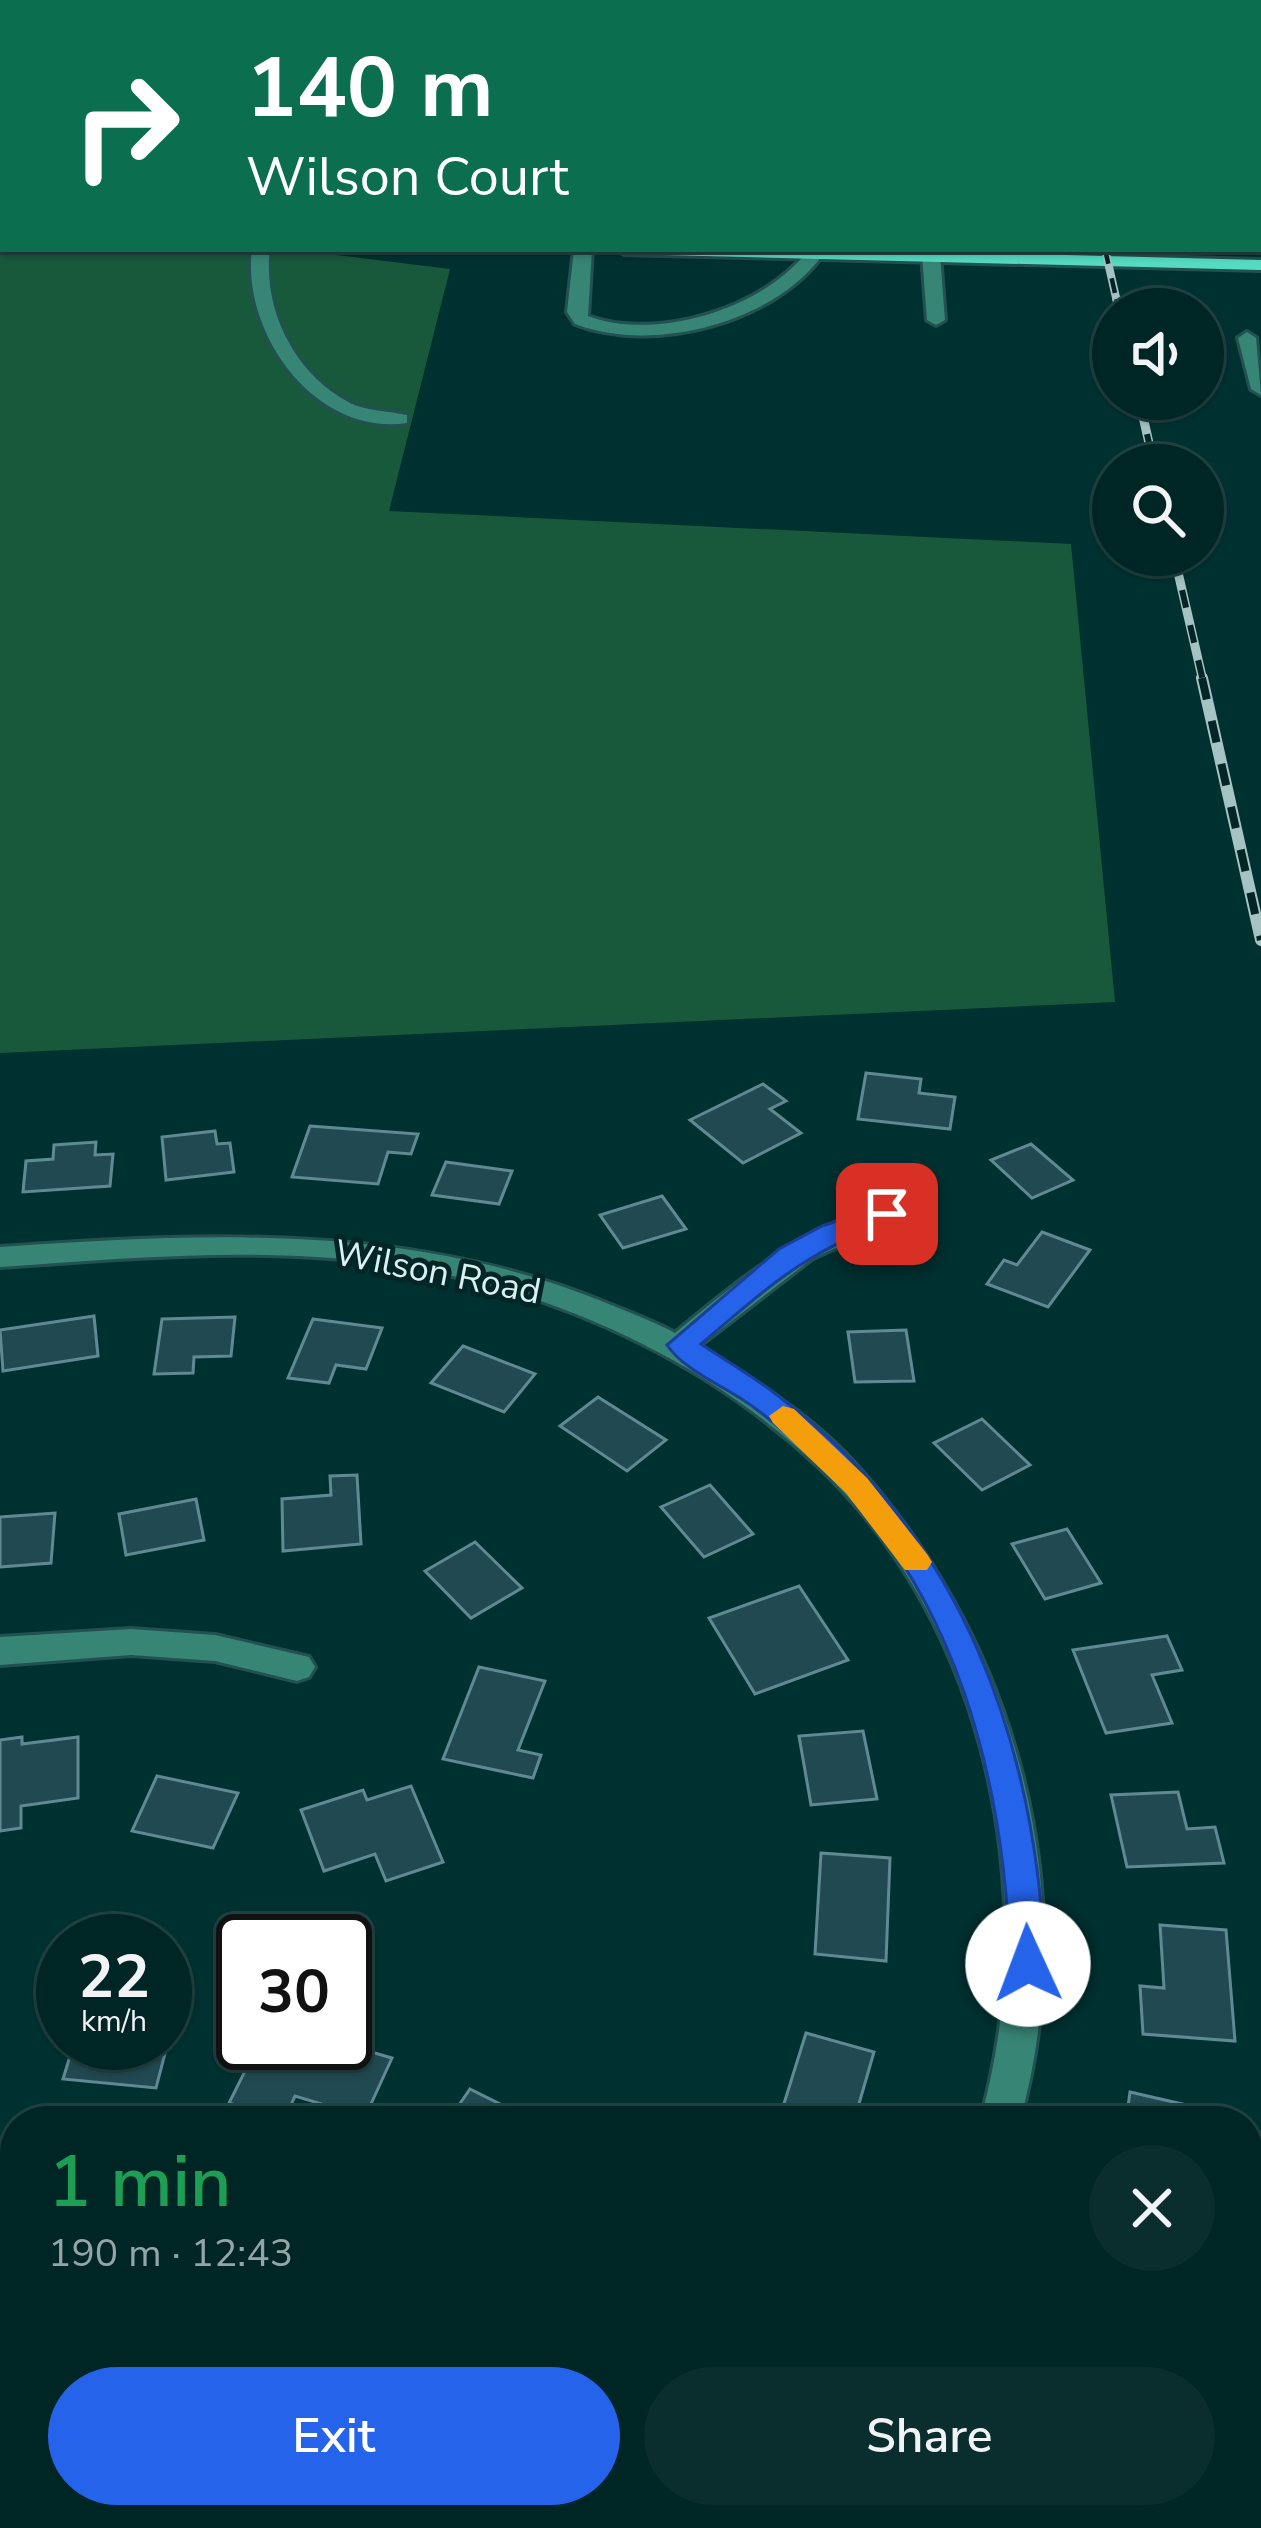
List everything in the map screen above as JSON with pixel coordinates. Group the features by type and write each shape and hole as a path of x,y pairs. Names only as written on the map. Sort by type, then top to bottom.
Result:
{"main road":[{"path":"767,252 1261,265"}],"street":[{"path":"261,252 256,290 310,381 346,408 400,419"},
{"path":"583,252 576,311 581,320 639,331 669,328 769,292 808,267 815,253"},
{"path":"932,255 936,320"},
{"path":"1247,338 1260,383"},
{"path":"681,1345 789,1256 832,1232 887,1214"},
{"name":"Wilson Road","path":"0,1257 242,1244 322,1247 460,1268 524,1283 681,1345 767,1402 833,1459 880,1512 928,1579 964,1649 990,1718 1024,1876 1028,1964 1021,2032 1004,2106"},
{"path":"0,1651 131,1642 215,1648 297,1667"}],"green space":[{"path":"0,252 312,252 450,269 389,511 1071,544 1115,1002 0,1053"}],"building":[{"path":"866,1073 921,1079 919,1093 955,1097 950,1129 858,1119"},
{"path":"763,1084 786,1101 770,1109 801,1133 743,1163 690,1120"},
{"path":"310,1126 418,1134 411,1154 388,1152 378,1184 292,1177"},
{"path":"215,1131 217,1144 230,1143 234,1172 166,1180 162,1137"},
{"path":"96,1142 95,1155 113,1154 110,1186 23,1192 26,1161 53,1159 54,1145"},
{"path":"1031,1144 1073,1180 1032,1198 991,1160"},
{"path":"446,1162 512,1171 499,1204 432,1195"},
{"path":"662,1196 686,1229 623,1248 600,1215"},
{"path":"1042,1232 1090,1250 1048,1307 987,1284 1004,1260 1017,1265"},
{"path":"94,1316 98,1356 3,1371 0,1330"},
{"path":"235,1317 231,1356 194,1357 193,1373 154,1374 162,1319"},
{"path":"313,1319 382,1328 366,1369 336,1365 329,1383 288,1378"},
{"path":"906,1330 914,1381 855,1382 848,1332"},
{"path":"463,1346 535,1374 504,1412 431,1383"},
{"path":"598,1397 666,1440 627,1471 560,1426"},
{"path":"982,1419 1030,1465 982,1490 934,1443"},
{"path":"357,1475 361,1544 283,1551 282,1499 331,1495 330,1476"},
{"path":"710,1485 753,1534 704,1557 661,1507"},
{"path":"196,1499 204,1540 126,1555 119,1514"},
{"path":"55,1513 51,1563 0,1567 0,1517"},
{"path":"1067,1529 1101,1583 1045,1599 1012,1544"},
{"path":"475,1542 522,1588 471,1618 425,1571"},
{"path":"799,1586 848,1660 755,1694 709,1618"},
{"path":"1167,1636 1182,1670 1152,1675 1172,1723 1106,1733 1073,1650"},
{"path":"479,1667 545,1681 518,1750 541,1755 533,1778 443,1759"},
{"path":"863,1731 877,1799 811,1805 799,1736"},
{"path":"22,1737 22,1744 78,1737 78,1798 21,1806 21,1828 0,1831 0,1740"},
{"path":"157,1776 238,1793 213,1848 132,1831"},
{"path":"411,1786 443,1862 386,1881 375,1854 324,1871 301,1810 363,1790 367,1800"},
{"path":"1178,1792 1187,1829 1215,1827 1224,1863 1127,1867 1111,1795"},
{"path":"821,1853 890,1858 886,1961 815,1954"},
{"path":"1160,1925 1226,1930 1235,2041 1143,2034 1140,1986 1164,1988"},
{"path":"806,2033 874,2052 858,2106 783,2106"},
{"path":"372,2052 392,2058 370,2106 328,2106 295,2096 290,2106 229,2103 246,2070 372,2070"},
{"path":"66,2070 161,2070 156,2088 63,2079"},
{"path":"470,2089 504,2106 458,2106"},
{"path":"1130,2092 1191,2106 1128,2106"}],"railway":[{"path":"1106,252 1114,288"},
{"path":"1144,420 1149,444"},
{"path":"1179,576 1203,681"},
{"path":"1202,678 1261,940"}],"slow traffic":[{"path":"783,1416 857,1485 916,1562"}],"route":[{"path":"887,1214 832,1232 789,1256 681,1345 767,1402 833,1459 880,1512 928,1579 964,1649 990,1718 1024,1876 1028,1964"}]}
